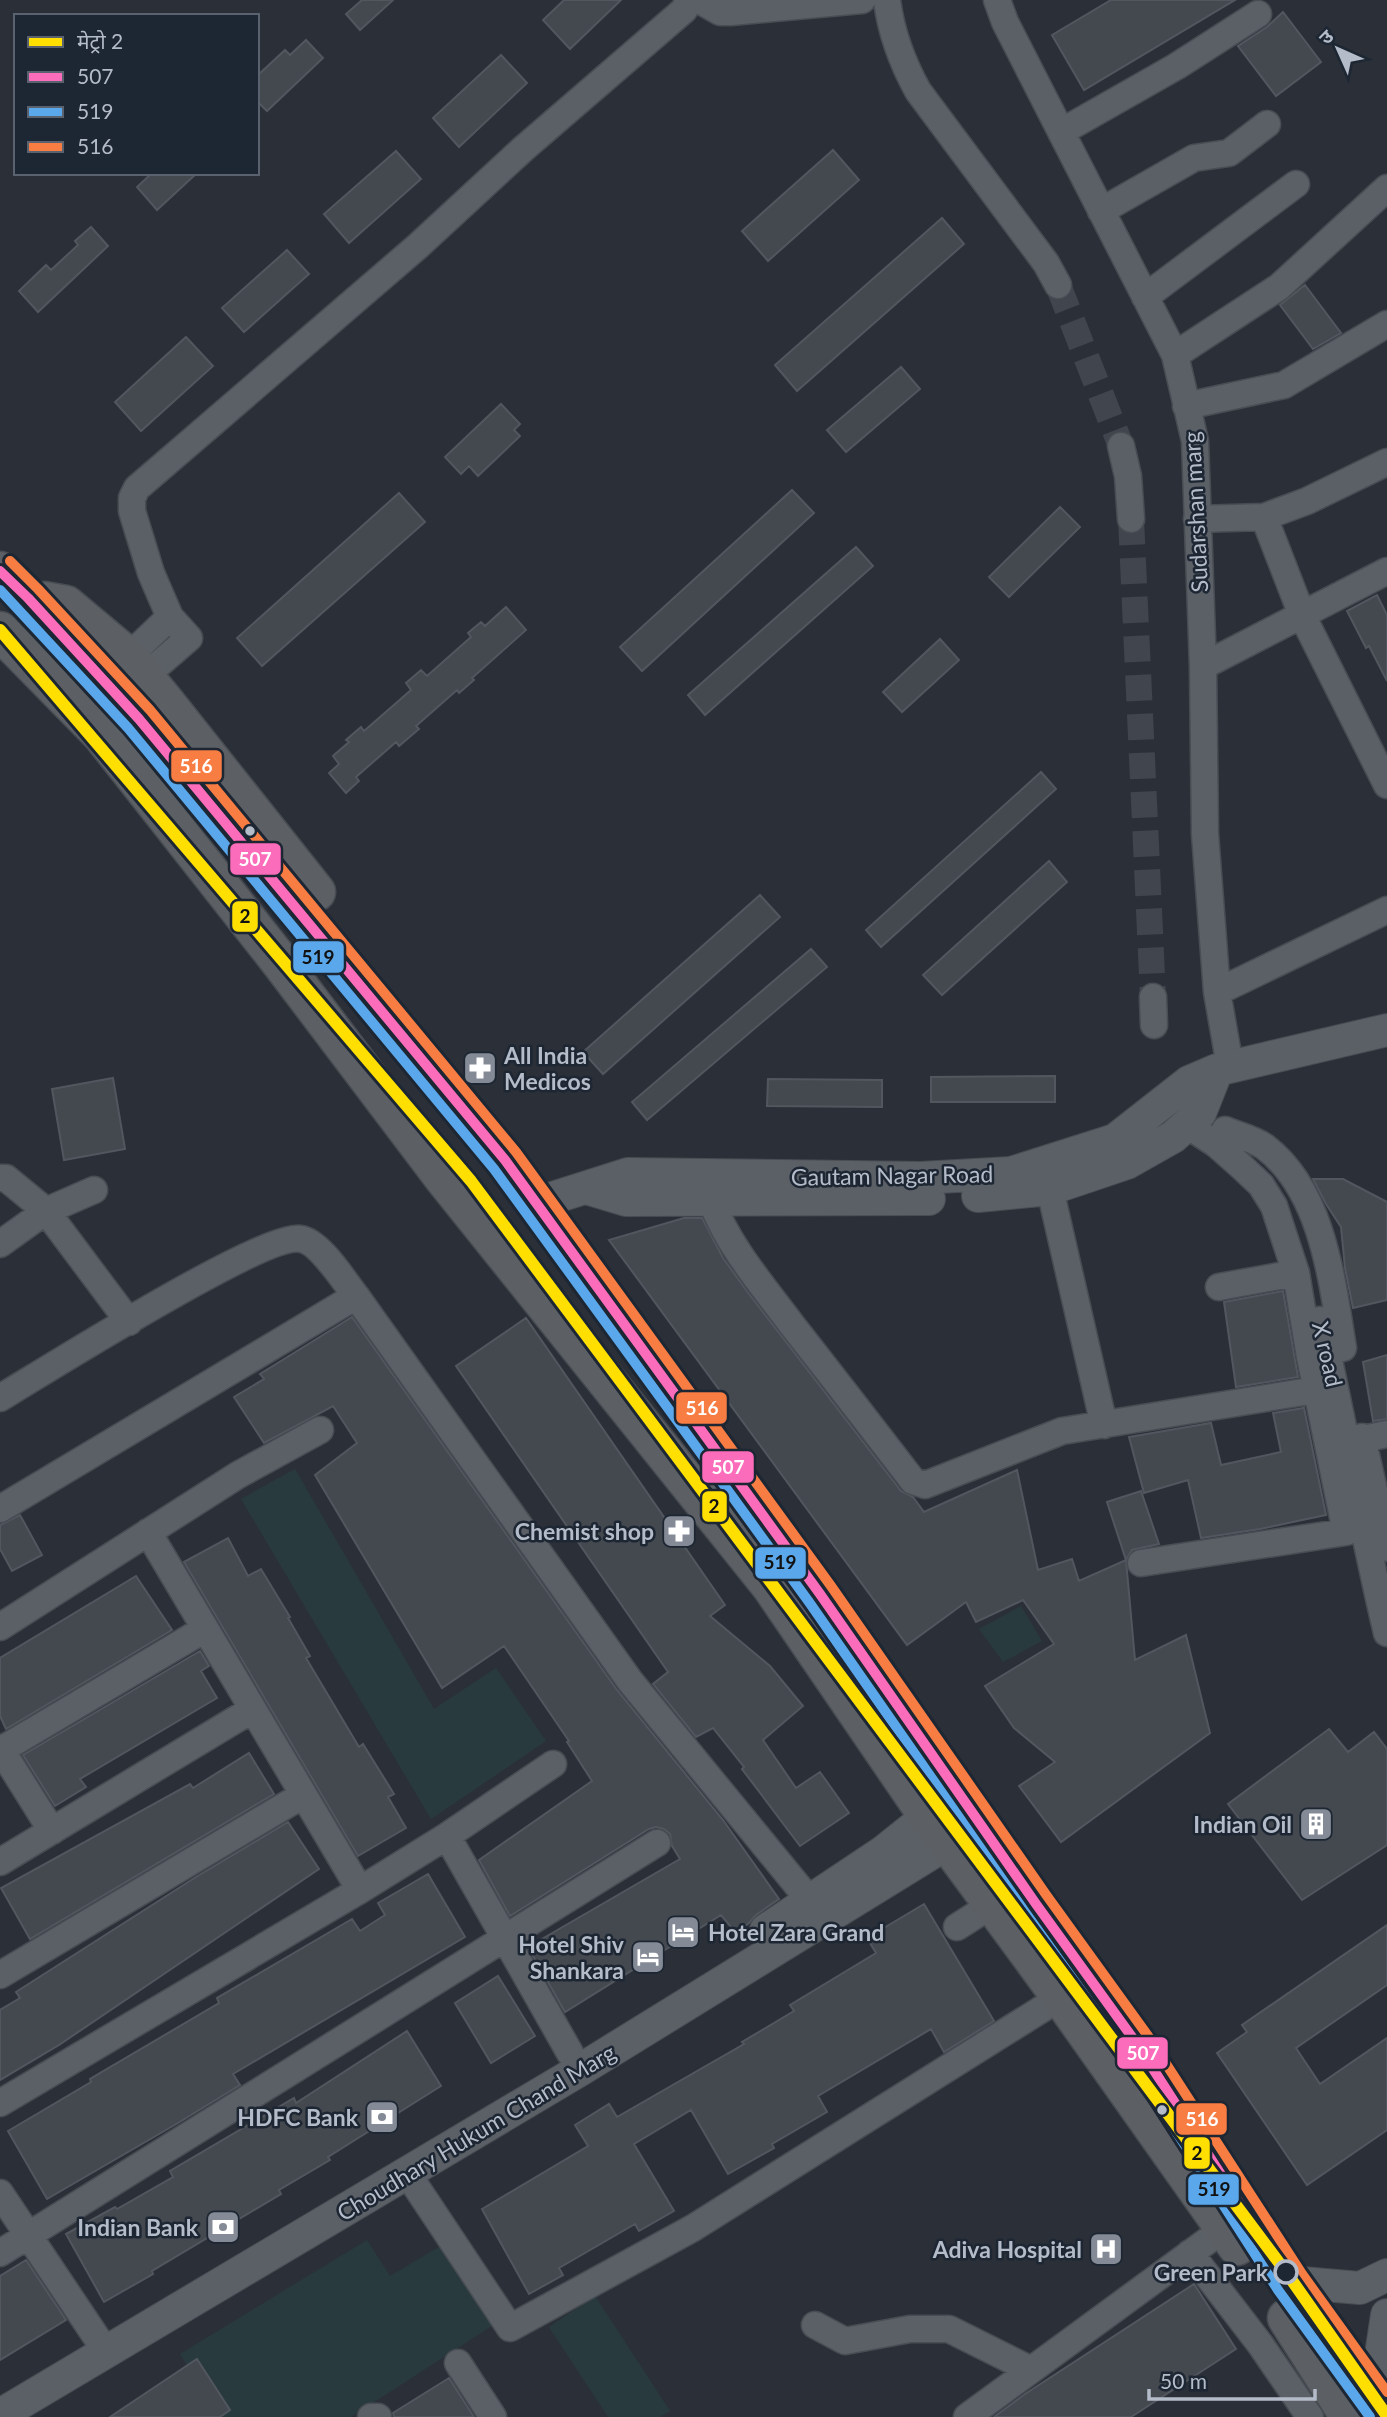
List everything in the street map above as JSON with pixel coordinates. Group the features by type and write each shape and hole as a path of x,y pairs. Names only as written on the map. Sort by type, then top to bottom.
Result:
{"highway":[{"path":"0,571 130,710 537,1203 820,1594 1137,2044 1373,2414"},
{"path":"28,598 66,605 145,678 470,1085 490,1143"},
{"path":"0,631 102,735 282,964 443,1177 771,1586 938,1829 1061,1997 1293,2327 1373,2414"},
{"path":"145,678 172,760"}],"street":[{"path":"145,678 190,638 170,617 151,573 135,525 132,498 136,488 418,246 523,149 684,10 688,0"},
{"path":"699,0 720,12 862,0"},
{"path":"887,0 894,38 918,91 1046,263 1058,285"},
{"name":"Sudarshan marg","path":"997,0 1005,22 1175,355 1195,441 1203,666 1205,834 1223,1068"},
{"path":"1061,132 1177,66 1258,14"},
{"path":"1101,211 1194,158 1229,153 1267,124"},
{"path":"1145,297 1296,184"},
{"path":"1175,355 1279,287 1387,188"},
{"path":"1186,406 1284,385 1384,332"},
{"path":"1121,446 1128,476 1131,519"},
{"path":"1197,519 1264,517 1307,501 1387,462"},
{"path":"1264,517 1301,615 1387,785"},
{"path":"1203,666 1387,571"},
{"path":"145,678 170,617"},
{"path":"1217,992 1387,910"},
{"path":"1153,997 1154,1025"},
{"name":"Gautam Nagar Road","path":"537,1203 628,1174 921,1178 1010,1173 1115,1140 1189,1082 1223,1068 1387,1030"},
{"path":"1141,1563 1346,1532 1316,1390 1296,1273 1274,1206 1261,1185 1216,1144 1204,1123 1223,1068"},
{"path":"586,1188 626,1200 912,1199 1013,1194 1049,1189 1127,1163 1204,1123 1264,1145 1288,1170 1312,1212 1329,1266 1350,1385 1375,1437 1387,1548"},
{"name":"X road","path":"1204,1123 1250,1149 1277,1178 1300,1232 1387,1633"},
{"path":"0,1178 6,1178 46,1212 129,1322"},
{"path":"1049,1189 1104,1425"},
{"path":"0,1244 46,1212 94,1191"},
{"path":"711,1200 737,1250 765,1290 913,1481 925,1485 1062,1431 1316,1390"},
{"path":"0,1398 223,1268 287,1239 303,1239 316,1247 356,1296 630,1681 811,1902"},
{"path":"1219,1287 1296,1273"},
{"path":"0,1509 356,1296"},
{"path":"0,1627 238,1475 320,1430"},
{"path":"148,1532 360,1890"},
{"path":"52,1831 1,1749 205,1629"},
{"path":"0,1862 253,1709"},
{"path":"0,2103 360,1890 447,1836 553,1764"},
{"path":"0,1975 303,1795"},
{"name":"Choudhary Hukum Chand Marg","path":"0,2415 198,2272 570,2053 811,1902 883,1852 938,1829"},
{"name":"Choudhary Hukum Chand Marg","path":"0,2391 208,2290 580,2070 938,1829"},
{"path":"447,1836 570,2053"},
{"path":"0,2253 504,1936 657,1843"},
{"path":"957,1927 993,1904"},
{"path":"408,2173 510,2328 693,2228 1061,1997"},
{"path":"0,2193 101,2344"},
{"path":"967,2417 1225,2228"},
{"path":"1190,2253 1260,2344 1310,2417"},
{"path":"1290,2281 1360,2288 1387,2275"},
{"path":"1373,2414 1387,2315"},
{"path":"814,2325 845,2341 910,2329 949,2329 1031,2370"},
{"path":"458,2362 493,2417"},
{"path":"371,2417 378,2417"}],"shaded area":[{"path":"295,1469 434,1709 496,1668 546,1741 431,1819 241,1499"},
{"path":"1021,1606 1042,1641 1003,1662 979,1629"},
{"path":"367,2240 390,2276 449,2241 495,2324 351,2417 219,2417 180,2354"},
{"path":"595,2296 670,2411 660,2417 608,2417 549,2327"}],"building":[{"path":"362,0 393,0 360,30 346,14"},
{"path":"564,0 621,0 570,49 543,20"},
{"path":"1111,0 1235,0 1084,90 1052,35"},
{"path":"1283,12 1321,62 1276,96 1238,46 1267,27"},
{"path":"306,40 323,58 267,111 259,103 259,74 285,50 290,55"},
{"path":"501,55 527,83 459,147 433,118"},
{"path":"833,150 859,180 768,261 742,231"},
{"path":"396,151 421,179 349,243 324,214"},
{"path":"150,175 195,175 157,210 137,187"},
{"path":"942,218 964,244 797,391 775,365"},
{"path":"91,227 108,246 38,312 19,291 46,265 51,270 78,245 75,241"},
{"path":"287,250 309,274 244,332 222,308"},
{"path":"1305,285 1341,333 1313,349 1280,305"},
{"path":"186,337 213,366 141,431 115,402"},
{"path":"901,367 920,389 846,452 827,430"},
{"path":"501,404 520,424 514,430 520,436 478,476 469,466 461,474 445,457"},
{"path":"792,490 814,513 642,671 620,647"},
{"path":"399,493 425,522 262,666 237,638"},
{"path":"1060,507 1080,527 1009,597 989,577"},
{"path":"856,547 873,566 705,715 688,695"},
{"path":"1377,595 1387,615 1387,681 1347,611"},
{"path":"506,607 526,630 472,678 474,680 459,693 457,690 416,726 419,729 399,746 396,742 356,777 359,781 346,793 329,773 339,764 333,756 349,742 346,740 361,727 364,731 411,690 406,683 421,670 427,676 471,637 468,633 481,622 485,626"},
{"path":"940,639 959,660 902,712 883,692"},
{"path":"1041,772 1056,789 881,947 866,930"},
{"path":"1049,861 1067,882 942,995 923,975"},
{"path":"760,895 780,917 603,1074 583,1052"},
{"path":"811,949 827,967 647,1120 632,1102"},
{"path":"1055,1076 1055,1102 931,1102 931,1077"},
{"path":"113,1078 125,1149 64,1160 52,1089"},
{"path":"768,1079 882,1080 882,1107 767,1106"},
{"path":"1313,1179 1343,1179 1387,1202 1387,1300 1353,1308 1341,1227"},
{"path":"684,1218 702,1218 723,1258 746,1290 901,1491 913,1497 924,1512 1017,1470 1038,1570 1072,1559 1079,1581 1126,1560 1135,1660 1186,1635 1210,1733 1061,1842 1019,1786 1055,1762 1014,1728 985,1686 1054,1644 1023,1600 976,1622 966,1602 907,1645 609,1240"},
{"path":"1283,1291 1298,1377 1236,1387 1224,1302"},
{"path":"352,1317 617,1690 723,1820 779,1899 736,1933 721,1915 565,2012 528,1947 680,1859 672,1846 670,1834 656,1827 649,1829 510,1916 479,1860 592,1781 567,1742 569,1741 504,1646 442,1688 315,1475 357,1443 333,1406 264,1443 234,1397 264,1379 260,1374"},
{"path":"526,1318 725,1605 710,1616 770,1666 803,1706 763,1740 796,1788 820,1772 849,1813 800,1846 713,1728 696,1737 653,1684 668,1672 456,1366"},
{"path":"1387,1355 1387,1419 1373,1421 1363,1362"},
{"path":"1304,1408 1326,1515 1201,1538 1188,1480 1144,1493 1129,1437 1211,1423 1221,1465 1281,1452 1273,1413"},
{"path":"1141,1491 1159,1544 1132,1550 1126,1560 1107,1502"},
{"path":"20,1515 42,1555 12,1571 0,1549 0,1525"},
{"path":"228,1538 248,1576 261,1569 310,1656 306,1658 359,1747 363,1744 394,1794 388,1797 406,1828 358,1856 184,1562"},
{"path":"136,1576 172,1630 6,1729 0,1716 0,1658"},
{"path":"200,1651 209,1666 201,1671 217,1698 80,1779 86,1787 55,1806 23,1755"},
{"name":"Indian Oil","path":"1329,1729 1348,1752 1374,1732 1387,1749 1387,1845 1302,1900 1228,1804"},
{"path":"249,1753 274,1794 30,1939 1,1888 190,1784 193,1788"},
{"path":"288,1822 319,1869 59,2045 0,2080 0,2010 20,1998 16,1992 196,1877"},
{"path":"428,1874 465,1937 233,2074 240,2085 47,2199 8,2131 219,2003 217,1998 352,1919 360,1931 385,1915 378,1903"},
{"path":"924,1904 994,2021 944,2052 931,2029 818,2096 827,2112 772,2144 774,2148 728,2174 691,2110 634,2144 674,2211 639,2231 635,2224 559,2268 563,2275 529,2294 482,2209 588,2146 575,2125 609,2104 617,2117 744,2044 742,2042 794,2011 790,2005 876,1953 867,1938"},
{"path":"1387,1925 1387,1985 1296,2048 1320,2084 1387,2038 1387,2130 1307,2185 1217,2053 1247,2032 1242,2025"},
{"path":"498,1976 535,2036 491,2063 455,2003"},
{"path":"407,2031 441,2086 328,2157 330,2160 279,2190 281,2194 104,2302 66,2234 173,2177 170,2171 294,2098 296,2103"},
{"path":"26,2260 66,2320 0,2360 0,2276"},
{"path":"1194,2284 1236,2349 1131,2417 994,2417 1025,2394"},
{"path":"197,2359 230,2410 220,2417 110,2417"},
{"path":"449,2378 474,2417 394,2417 393,2413"}],"tunnel":[{"path":"1058,285 1121,446"},
{"path":"1131,519 1153,997"}],"metro line":[{"name":"2","path":"0,630 471,1181 1286,2272 1387,2416"}],"transit line":[{"name":"516","path":"10,561 150,710 516,1152 831,1586 1148,2036 1302,2274 1387,2392"},
{"name":"507","path":"0,571 139,719 505,1160 820,1594 1137,2044 1290,2282 1387,2416"},
{"name":"519","path":"0,590 128,728 494,1169 809,1602 1125,2052 1278,2290 1370,2417"}],"place":[{"name":"All India Medicos","path":"480,1068"},
{"name":"Chemist shop","path":"679,1531"},
{"name":"Indian Oil","path":"1316,1824"},
{"name":"Hotel Zara Grand","path":"683,1932"},
{"name":"Hotel Shiv Shankara","path":"648,1957"},
{"name":"HDFC Bank","path":"382,2117"},
{"name":"Indian Bank","path":"223,2227"},
{"name":"Adiva Hospital","path":"1106,2249"},
{"name":"Green Park","path":"1286,2272"}]}
